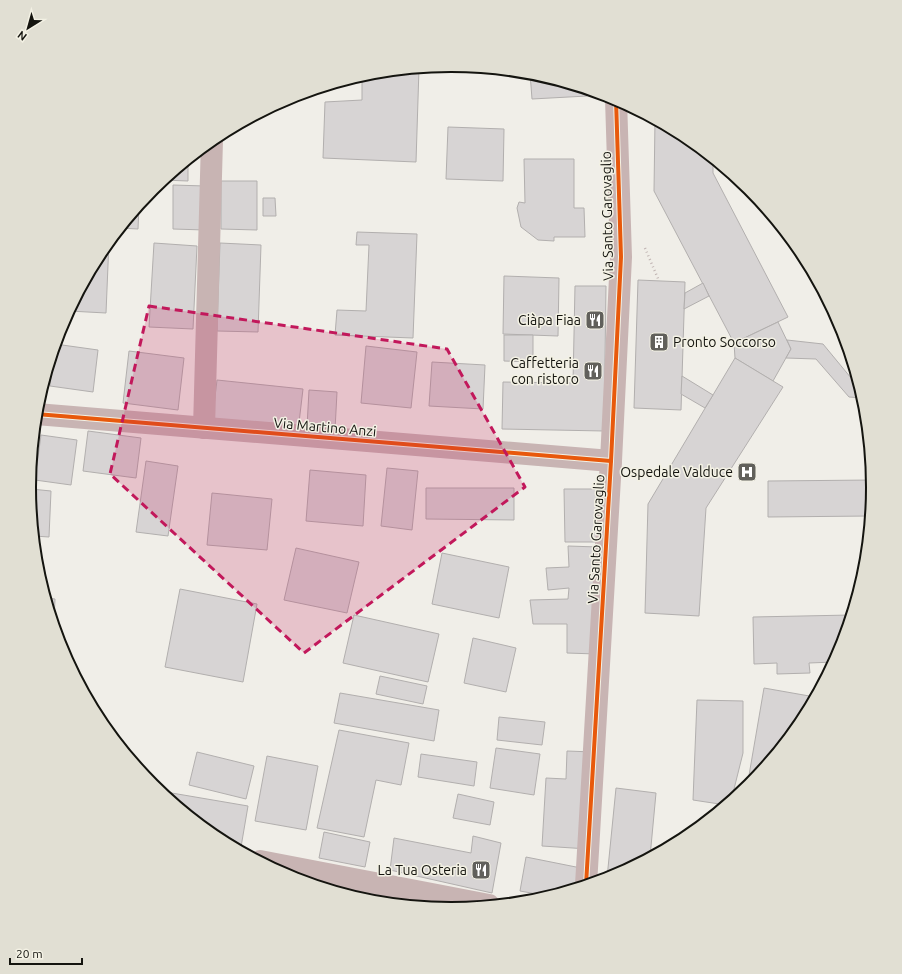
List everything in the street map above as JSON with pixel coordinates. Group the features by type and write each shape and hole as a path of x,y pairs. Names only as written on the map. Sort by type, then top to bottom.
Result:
{"street":[{"name":"Via Santo Garovaglio","path":"586,879 611,462 621,257 616,107"},
{"path":"204,428 212,148"},
{"name":"Via Martino Anzi","path":"43,415 611,462"},
{"path":"280,865 470,901"}],"highlighted area":[{"path":"149,306 447,349 525,487 304,653 110,474"}],"building":[{"path":"419,74 416,162 323,158 325,102 362,100 362,82"},
{"path":"531,80 558,86 587,95 587,96 532,99"},
{"path":"655,126 682,142 713,165 713,173 788,317 734,343 654,191"},
{"path":"448,127 504,129 503,181 446,179"},
{"path":"524,159 574,159 574,208 584,208 585,237 554,237 554,241 538,240 521,227 517,208 519,202 525,203"},
{"path":"188,166 188,181 172,180"},
{"path":"221,181 257,181 257,230 221,229"},
{"path":"173,185 205,186 205,230 173,229"},
{"path":"263,198 275,198 276,216 263,216"},
{"path":"139,213 138,229 127,228"},
{"path":"357,232 417,234 413,338 335,335 337,310 366,311 369,245 356,245"},
{"path":"154,243 197,246 193,329 149,327"},
{"path":"220,243 261,245 258,332 217,331"},
{"path":"109,253 106,313 75,311 92,279"},
{"path":"504,276 559,278 558,336 503,334"},
{"name":"Pronto Soccorso","path":"638,280 685,282 681,410 634,408"},
{"path":"703,283 709,296 684,309 685,293"},
{"path":"575,286 606,286 604,431 502,429 503,382 573,383"},
{"path":"778,322 791,349 773,381 735,358 734,343"},
{"path":"504,335 533,335 533,362 504,361"},
{"path":"787,340 823,344 852,379 856,398 849,397 816,359 786,358 791,349"},
{"path":"61,345 98,350 93,392 50,386 51,376"},
{"path":"366,346 417,352 411,408 361,403"},
{"path":"129,351 184,358 178,410 123,403"},
{"path":"735,358 783,387 706,508 699,616 645,613 648,504"},
{"path":"432,362 485,365 483,409 429,406"},
{"path":"682,376 713,395 705,408 681,394"},
{"path":"217,380 303,389 298,431 212,422"},
{"path":"309,390 337,392 335,430 307,427"},
{"path":"88,431 141,438 136,478 83,471"},
{"path":"41,435 77,440 71,485 36,480"},
{"path":"146,461 178,466 168,536 136,532"},
{"path":"387,468 418,471 412,530 381,526"},
{"path":"310,470 366,475 363,526 306,521"},
{"path":"866,480 865,516 768,517 768,481"},
{"path":"426,488 514,488 514,520 426,519"},
{"path":"564,489 599,489 598,542 565,542"},
{"path":"36,490 51,491 49,537 39,536"},
{"path":"212,493 272,499 267,550 207,545"},
{"path":"568,546 598,547 596,654 567,653 567,624 533,624 530,600 568,599 569,588 548,590 546,568 569,567"},
{"path":"296,548 359,562 347,613 284,600"},
{"path":"442,553 509,567 499,618 432,604"},
{"path":"180,589 257,604 243,682 165,667"},
{"path":"51,599 55,599 55,609"},
{"path":"354,615 439,634 428,682 343,663"},
{"path":"846,615 827,662 809,663 810,673 777,674 777,663 754,664 753,617"},
{"path":"473,638 516,648 506,692 464,683"},
{"path":"380,676 427,686 423,704 376,694"},
{"path":"764,688 809,696 780,740 749,775"},
{"path":"340,693 439,710 434,741 334,723"},
{"path":"697,700 743,701 743,753 734,790 719,804 693,800"},
{"path":"499,717 545,722 542,745 497,740"},
{"path":"339,730 409,743 401,785 376,780 364,837 317,828"},
{"path":"496,748 540,754 534,795 490,788"},
{"path":"567,751 593,752 588,849 542,846 546,778 566,779"},
{"path":"197,752 254,766 246,799 189,785"},
{"path":"421,754 477,762 474,786 418,777"},
{"path":"267,756 318,766 306,830 255,821"},
{"path":"616,788 656,793 651,850 608,871"},
{"path":"171,793 248,806 241,845 198,816"},
{"path":"458,794 494,802 490,825 453,818"},
{"path":"324,832 370,842 365,867 319,858"},
{"path":"473,836 501,843 492,893 390,870 394,838 471,853"},
{"path":"526,857 586,869 584,880 534,894 520,891"},
{"path":"340,882 430,901 370,894 339,886"}],"cycle path":[{"path":"586,879 611,461 621,257 616,107"},
{"path":"43,415 611,461"}],"place":[{"name":"Ciàpa Fiaa","path":"595,320"},
{"name":"Pronto Soccorso","path":"659,342"},
{"name":"Caffetteria con ristoro","path":"593,371"},
{"name":"Ospedale Valduce","path":"747,472"},
{"name":"La Tua Osteria","path":"481,870"}]}
